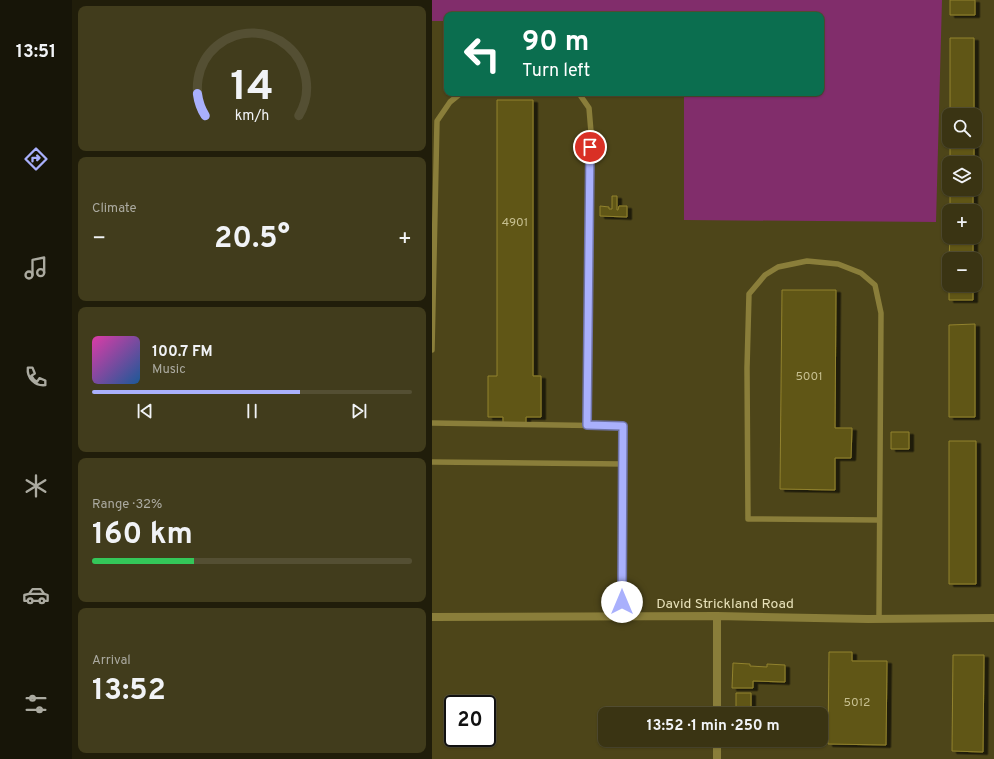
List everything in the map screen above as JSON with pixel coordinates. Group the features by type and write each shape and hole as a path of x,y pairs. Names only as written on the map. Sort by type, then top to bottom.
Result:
{"street":[{"name":"David Strickland Road","path":"432,617 717,616 879,619 994,618"},
{"path":"717,616 717,707"},
{"path":"717,747 717,759"}],"lane":[{"path":"432,350 437,121 450,102 457,96"},
{"path":"581,96 589,108 591,132 587,425"},
{"path":"879,520 748,519 747,368 749,294 765,275 778,266 807,261 838,264 861,273 875,285 881,313 879,619"},
{"path":"432,423 623,426 622,617"},
{"path":"432,462 623,464"}],"shaded area":[{"path":"432,0 942,0 936,222 684,220 684,96 824,96 824,12 444,12 444,21 432,21"}],"building":[{"path":"950,0 975,0 975,15 950,15"},
{"path":"950,38 974,38 974,108 950,108"},
{"path":"497,100 533,100 533,376 541,376 541,417 526,417 526,423 503,423 503,417 488,417 488,376 497,376"},
{"path":"950,148 974,148 974,156 950,156"},
{"path":"612,196 617,196 617,210 619,206 627,206 627,217 600,216 600,206 609,207 609,209 612,209"},
{"path":"950,196 973,196 973,204 950,204"},
{"path":"950,244 973,244 973,252 949,252"},
{"path":"782,290 836,290 835,428 852,428 851,458 835,458 835,490 780,489"},
{"path":"949,292 973,292 973,300 949,300"},
{"path":"975,324 975,417 949,417 949,325"},
{"path":"891,432 909,432 909,449 891,449"},
{"path":"949,441 976,441 976,584 949,584"},
{"path":"829,652 852,652 852,661 887,661 886,745 828,744"},
{"path":"953,655 984,655 983,752 952,751"},
{"path":"733,663 767,667 767,664 785,665 785,682 753,681 753,688 732,688"},
{"path":"736,693 751,693 751,707 736,707"}],"route":[{"path":"590,147 587,425 623,426 622,602"}]}
